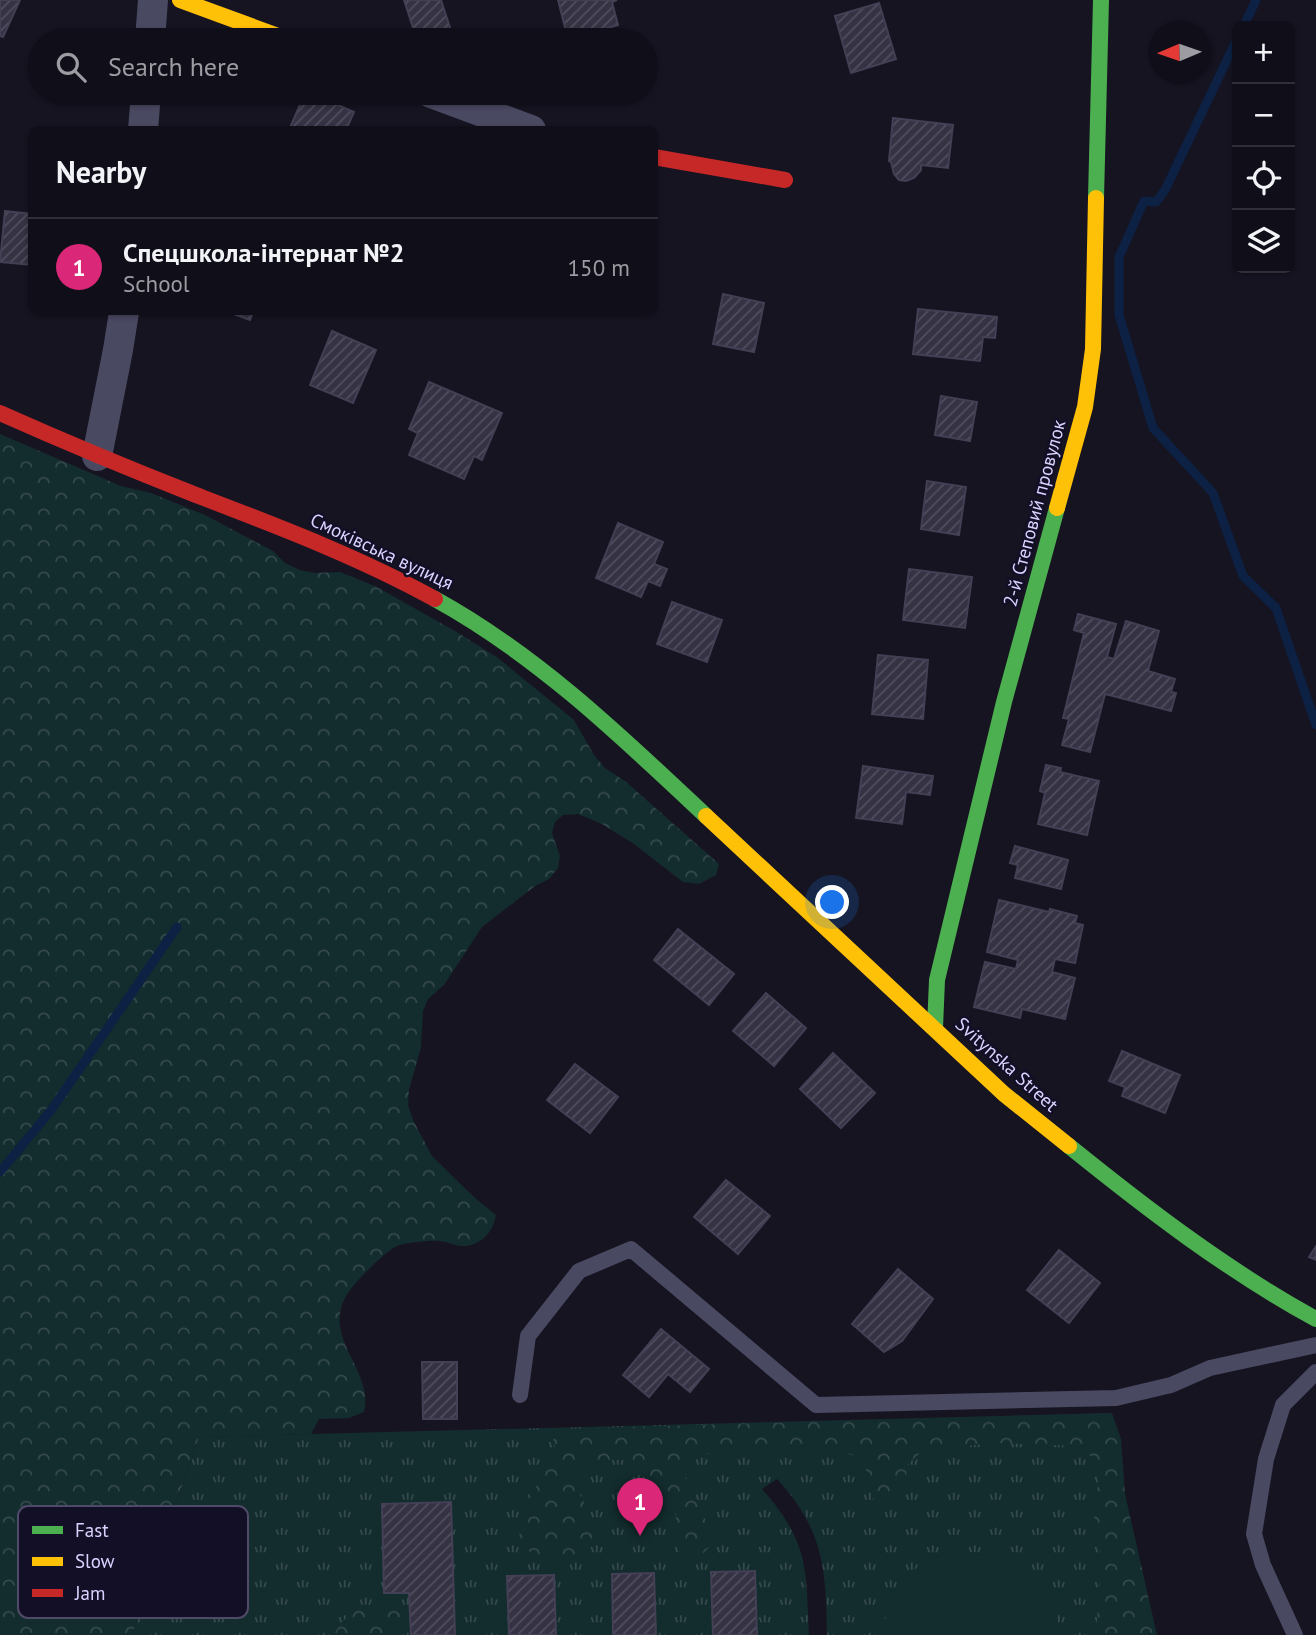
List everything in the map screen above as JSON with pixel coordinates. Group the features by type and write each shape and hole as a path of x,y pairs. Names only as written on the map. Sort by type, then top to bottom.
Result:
{"street":[{"path":"151,28 153,0"},
{"path":"180,0 256,28"},
{"name":"2-й Степовий провулок","path":"935,1028 937,980 1004,702 1085,407 1093,349 1101,0"},
{"path":"143,126 145,105"},
{"path":"463,105 520,126"},
{"path":"658,158 785,180"},
{"path":"97,456 124,315"},
{"name":"Смоківська вулиця","path":"0,413 97,456 320,543 405,582 472,619 543,672 623,738 698,807"},
{"name":"Svitynska Street","path":"698,807 1004,1094 1152,1213 1283,1301 1316,1319"}],"lane":[{"path":"520,1395 528,1336 579,1271 631,1249 816,1405 1116,1398 1171,1385 1210,1368 1316,1345"},
{"path":"1296,1635 1263,1565 1254,1534 1266,1459 1283,1405 1316,1372"}],"green space":[{"path":"0,434 121,486 151,493 205,515 273,551 285,563 300,570 315,573 340,572 375,586 455,631 498,658 574,720 594,755 605,768 625,781 719,864 716,875 699,884 683,882 634,844 602,824 578,814 563,815 555,822 552,833 560,856 558,868 549,879 535,886 482,927 444,985 428,999 423,1011 421,1047 409,1090 408,1105 413,1120 432,1156 496,1215 489,1233 467,1246 435,1241 397,1246 376,1262 347,1294 340,1315 341,1329 362,1383 364,1412 349,1418 319,1419 311,1434 199,1437 176,1506 18,1506 18,1618 138,1618 132,1635 0,1635"},
{"path":"1112,1413 1118,1635 827,1635 825,1590 819,1551 804,1516 777,1479 762,1489 789,1525 797,1541 805,1573 809,1635 757,1635 755,1571 713,1635 656,1635 653,1573 612,1574 613,1635 556,1635 553,1575 507,1576 509,1635 455,1635 451,1502 382,1504 384,1593 409,1593 411,1635 132,1635 138,1618 248,1618 248,1506 176,1506 199,1437"},
{"path":"1112,1413 1121,1439 1125,1494 1157,1635 1096,1635 1101,1555 1094,1517 1098,1465 1081,1446 997,1443 920,1453 907,1465 901,1493 891,1501 883,1502 874,1501 863,1459 846,1453 737,1449 689,1457 684,1467 687,1484 708,1525 711,1546 699,1557 682,1557 674,1538 676,1514 651,1485 646,1471 631,1462 602,1461 577,1466 571,1482 588,1510 595,1541 577,1556 533,1557 520,1538 517,1520 556,1452 553,1440 561,1429"},
{"path":"964,1552 999,1559 1029,1576 1041,1587 1050,1601 1057,1617 1060,1635 884,1635 888,1609 908,1575 930,1560 945,1554"},
{"path":"387,1602 395,1604 405,1617 401,1635 334,1635 343,1621 355,1611"}],"building":[{"path":"0,0 20,0 3,37 0,36"},
{"path":"404,0 441,0 450,28 413,28"},
{"path":"558,0 617,0 612,2 618,25 607,28 565,28"},
{"path":"879,3 896,59 851,73 835,16"},
{"path":"300,105 338,105 354,112 348,126 291,126"},
{"path":"893,118 953,125 948,168 921,165 921,170 914,178 899,180 889,161"},
{"path":"5,211 28,214 28,265 0,262"},
{"path":"723,294 764,303 754,352 713,344"},
{"path":"918,309 997,317 995,338 983,337 980,361 913,354"},
{"path":"236,315 252,315 250,320"},
{"path":"332,331 376,350 353,403 310,385"},
{"path":"429,382 502,413 482,460 474,456 464,479 409,455 418,433 409,429"},
{"path":"941,396 977,402 970,441 935,435"},
{"path":"927,481 966,487 959,535 921,529"},
{"path":"618,523 663,542 654,564 667,569 660,586 648,581 641,597 596,578"},
{"path":"909,569 972,577 965,628 903,620"},
{"path":"672,602 722,620 707,662 657,644"},
{"path":"1078,614 1116,624 1107,657 1114,659 1126,621 1159,631 1148,671 1175,679 1171,692 1176,693 1171,711 1105,694 1090,752 1062,745 1069,719 1063,718 1084,633 1074,630"},
{"path":"878,655 928,660 923,719 872,714"},
{"path":"1046,765 1061,768 1060,772 1099,781 1087,835 1038,824 1045,793 1040,791"},
{"path":"863,766 933,776 930,795 906,792 902,824 856,818"},
{"path":"1015,846 1068,860 1061,889 1015,878 1018,865 1010,863"},
{"path":"999,900 1077,916 1075,923 1083,925 1075,963 1055,959 1052,972 1075,978 1065,1019 1022,1009 1020,1018 974,1007 985,962 1016,969 1018,960 987,952"},
{"path":"678,929 734,974 709,1005 654,960"},
{"path":"766,993 806,1028 774,1066 733,1031"},
{"path":"1122,1051 1180,1075 1165,1113 1122,1096 1125,1087 1109,1081"},
{"path":"833,1053 875,1093 841,1128 800,1089"},
{"path":"575,1064 618,1097 590,1133 547,1100"},
{"path":"726,1180 770,1216 738,1254 694,1217"},
{"path":"1316,1246 1316,1260 1309,1257"},
{"path":"1059,1250 1100,1283 1069,1323 1027,1290"},
{"path":"898,1269 933,1299 902,1341 884,1352 852,1324"},
{"path":"661,1329 709,1369 690,1392 668,1374 649,1397 623,1375"},
{"path":"422,1362 457,1362 457,1419 423,1419"},
{"path":"451,1502 455,1635 411,1635 409,1593 384,1593 382,1504"},
{"path":"755,1571 757,1635 713,1635 711,1572"},
{"path":"654,1573 656,1635 613,1635 612,1574"},
{"path":"554,1575 556,1635 509,1635 507,1576"}],"waterway":[{"path":"1246,21 1256,0"},
{"path":"1232,49 1165,190 1156,202 1144,201 1119,257 1119,315 1153,428 1213,493 1243,576 1276,608 1316,725"},
{"path":"0,1172 52,1109 177,927"}],"traffic: fast":[{"path":"1096,198 1101,0"},
{"path":"935,1028 937,980 1004,702 1057,508"},
{"path":"435,599 509,645 543,671 610,727 706,816"},
{"path":"1069,1146 1189,1238 1251,1281 1316,1319"}],"traffic: slow":[{"path":"180,0 256,28"},
{"path":"1057,508 1085,407 1093,349 1096,198"},
{"path":"706,816 1004,1094 1069,1146"}],"traffic: jam":[{"path":"658,158 785,180"},
{"path":"0,413 317,543 377,569 435,599"}],"place":[{"name":"Спецшкола-інтернат №2","path":"640,1536"}]}
